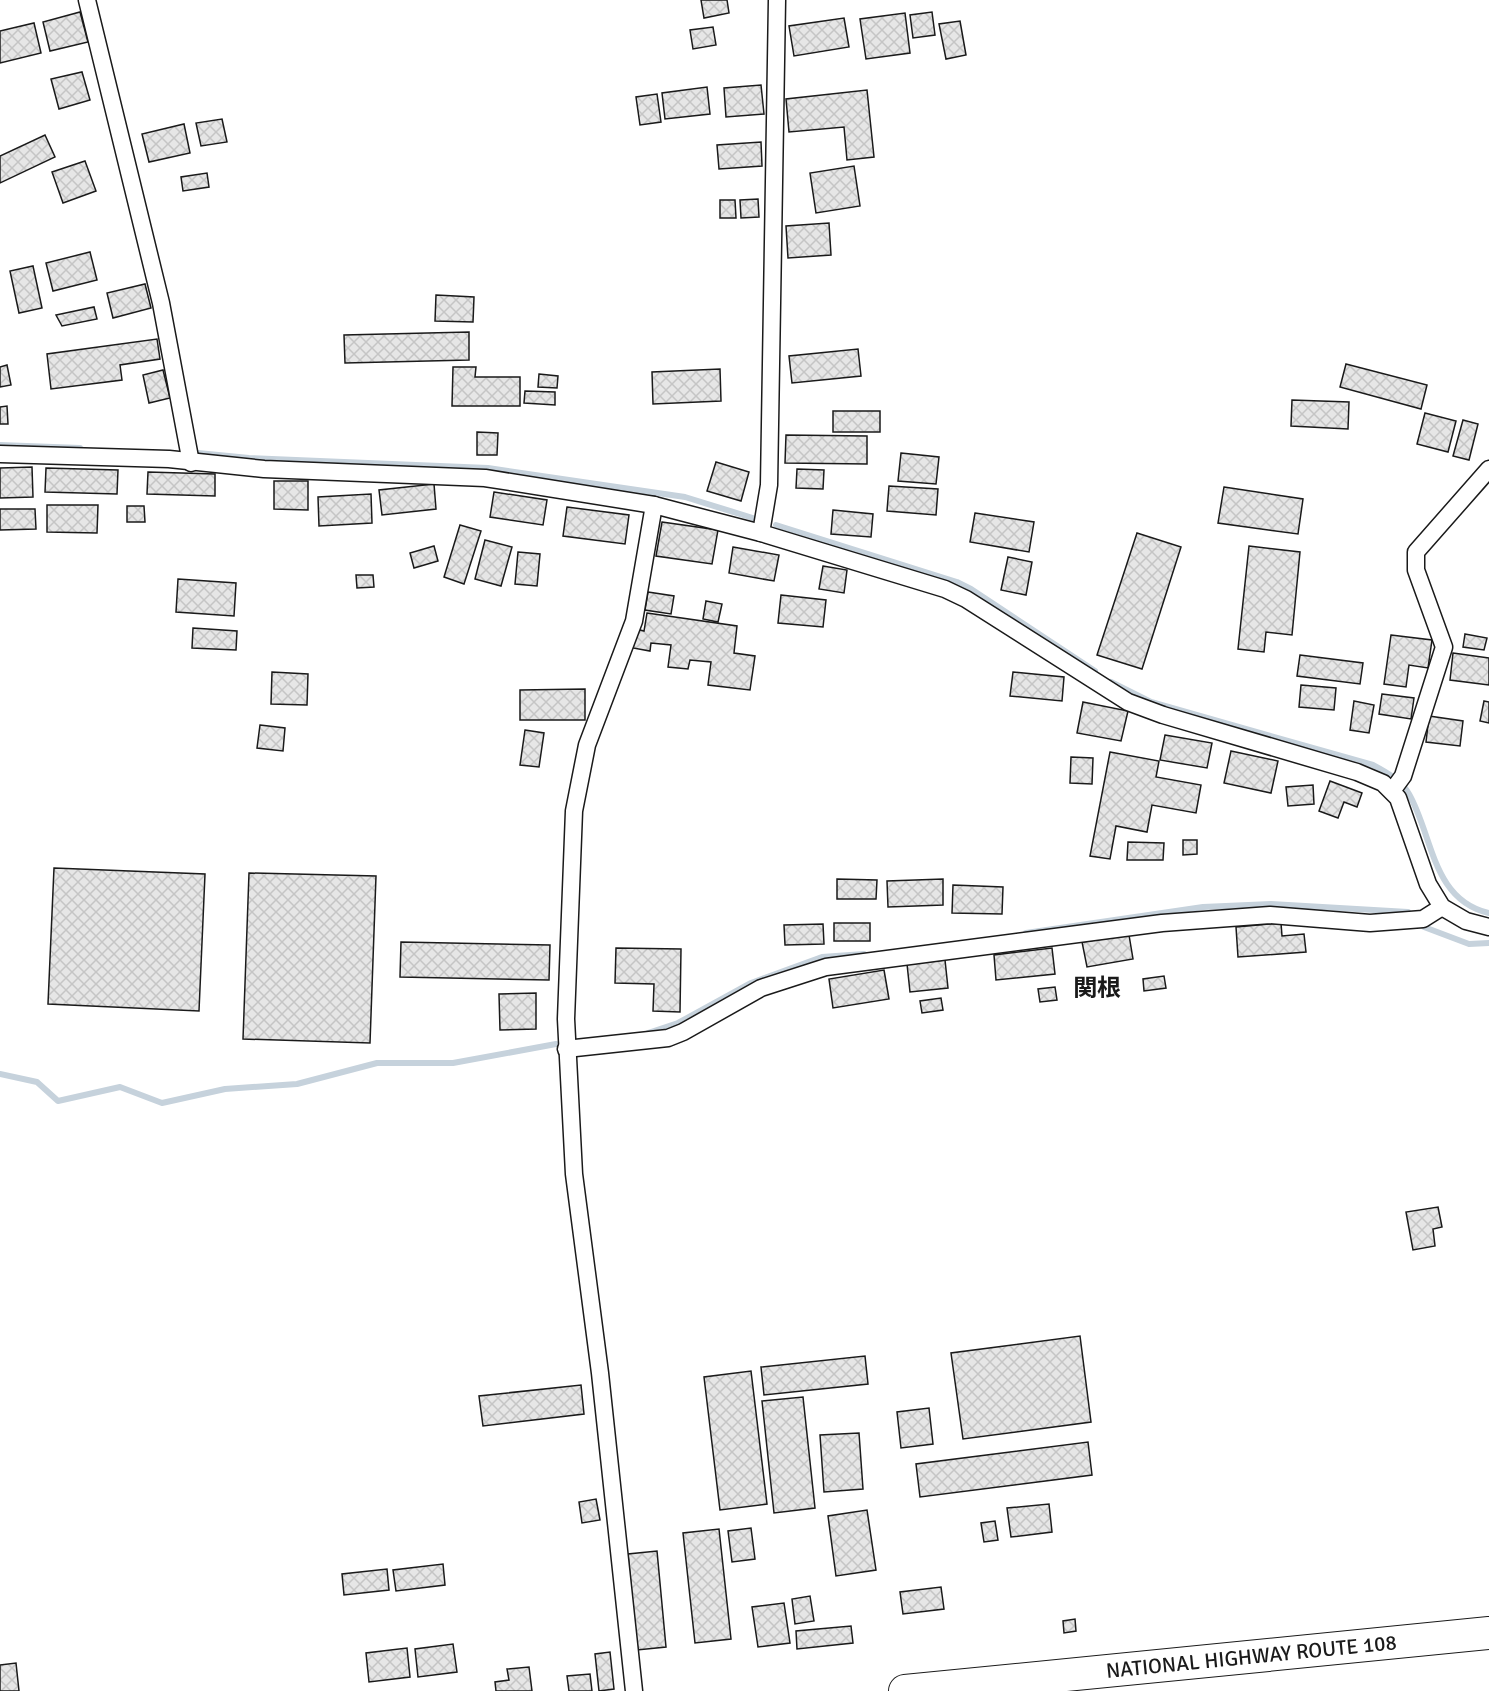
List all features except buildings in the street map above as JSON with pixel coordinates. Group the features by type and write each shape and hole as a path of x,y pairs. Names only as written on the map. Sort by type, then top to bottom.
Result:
{"highway":[{"name":"NATIONAL HIGHWAY ROUTE 108","path":"905,1691 1489,1633"}],"street":[{"path":"87,0 161,303 191,463"},
{"path":"761,533 769,485 777,0"},
{"path":"0,454 169,459 264,469 484,478 654,505 761,533 945,589 966,599 1128,702 1163,715 1357,772 1383,783 1397,784"},
{"path":"1489,469 1416,552 1416,570 1444,647 1397,784 1398,798 1428,884 1442,907 1466,921 1489,927"},
{"path":"634,1691 600,1373 574,1174 566,1049 574,811 578,783 587,745 634,621 654,505"},
{"path":"566,1049 668,1038 761,988 826,967 1162,923 1270,915 1370,923 1423,919 1442,907"}],"waterway":[{"path":"0,445 80,448"},
{"path":"198,453 249,458 488,468 685,497 756,519"},
{"path":"776,525 957,582 1095,671"},
{"path":"1111,682 1151,702 1373,765 1388,774 1398,781 1409,794 1445,881 1456,895 1470,906 1489,913"},
{"path":"1026,933 1203,907 1271,904 1408,912"},
{"path":"1424,927 1469,944 1489,943"},
{"path":"648,1033 678,1023 751,983 822,957 864,954"},
{"path":"0,1074 37,1082 58,1101 120,1087 162,1103 225,1089 297,1084 377,1063 453,1063 556,1044"}],"district":[{"name":"関根","path":"1097,988"}]}
